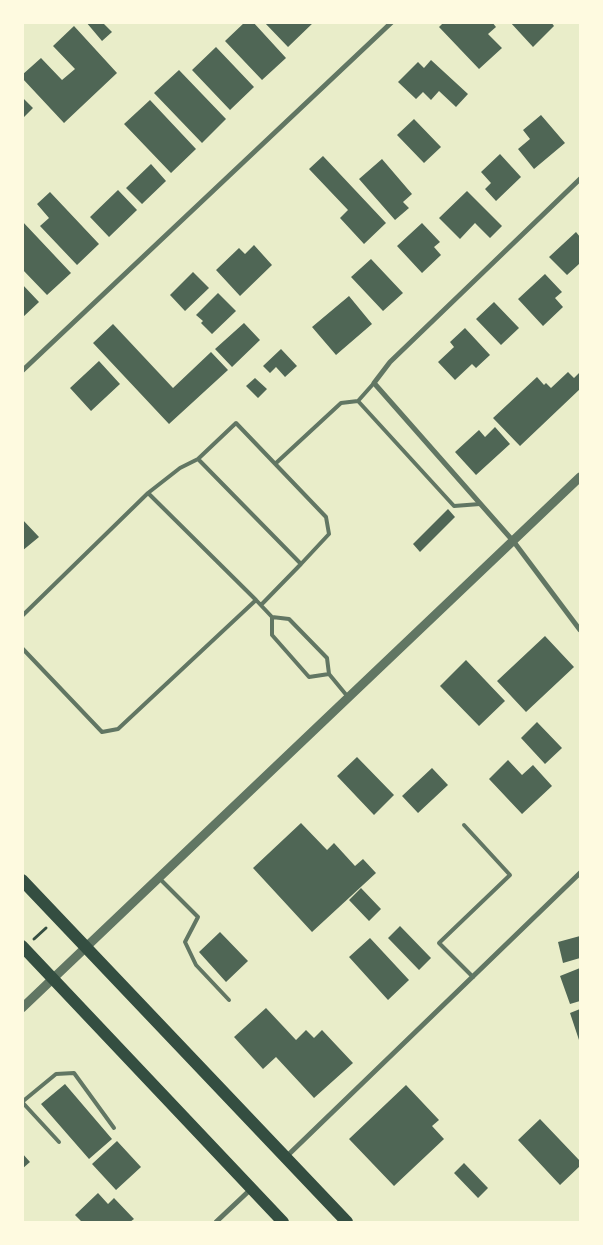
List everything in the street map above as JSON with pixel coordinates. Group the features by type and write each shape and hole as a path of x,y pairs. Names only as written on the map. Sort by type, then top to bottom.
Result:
{"main road":[{"path":"22,880 347,1222"},
{"path":"23,947 283,1222"}],"street":[{"path":"22,371 392,22"},
{"path":"580,179 390,362 374,383 514,542 580,630"},
{"path":"22,1008 160,879 580,477"},
{"path":"285,1158 580,873"},
{"path":"216,1222 252,1190"}],"lane":[{"path":"275,464 341,403 358,401 374,383"},
{"path":"358,401 454,506 480,504"},
{"path":"22,616 148,493 180,468 198,460 236,423 326,517 328,534 261,605"},
{"path":"198,460 301,564"},
{"path":"148,493 272,617 290,619 327,658 329,674 350,698"},
{"path":"22,648 102,732 118,729 256,600"},
{"path":"272,617 272,636 309,677 329,674"},
{"path":"464,825 510,875 439,943 473,977"},
{"path":"160,879 198,917 185,942 196,965 229,1000"},
{"path":"59,1142 23,1103 56,1074 74,1073 114,1128"}],"path":[{"path":"23,947 57,917"}],"building":[{"path":"86,22 106,22 104,24 112,32 102,41"},
{"path":"245,22 253,22 286,58 262,80 225,41"},
{"path":"264,22 314,22 288,47"},
{"path":"444,22 492,22 496,27 488,34 502,48 479,69 439,27"},
{"path":"510,22 551,22 554,26 533,47"},
{"path":"74,26 117,73 64,123 22,78 22,75 41,58 62,80 75,69 53,46"},
{"path":"216,47 254,87 230,110 192,70"},
{"path":"431,60 468,94 456,107 439,91 431,100 423,92 416,99 398,82 418,62 424,68"},
{"path":"179,70 226,119 202,143 154,93"},
{"path":"22,97 33,108 22,119"},
{"path":"150,100 196,149 171,173 124,124"},
{"path":"541,115 565,143 534,169 518,149 530,139 523,130"},
{"path":"414,119 441,147 424,163 397,135"},
{"path":"500,154 521,177 496,201 485,189 491,183 481,172"},
{"path":"323,156 386,223 364,244 340,218 348,210 309,169"},
{"path":"382,159 412,194 403,202 409,208 395,220 359,179"},
{"path":"151,164 166,181 142,204 126,188"},
{"path":"118,190 137,210 109,237 90,217"},
{"path":"467,191 502,226 490,238 475,223 460,239 439,218"},
{"path":"50,192 99,244 77,265 40,226 49,218 37,204"},
{"path":"22,221 71,273 47,295 22,269"},
{"path":"422,223 440,242 434,247 441,255 422,273 397,246"},
{"path":"576,232 580,237 580,265 567,275 549,257"},
{"path":"254,245 272,265 240,296 216,270 239,248 245,254"},
{"path":"371,259 403,293 383,311 351,277"},
{"path":"193,272 209,288 185,311 170,295"},
{"path":"545,274 562,292 555,298 563,307 543,326 518,299"},
{"path":"22,284 39,302 22,318"},
{"path":"218,293 236,311 212,334 196,315"},
{"path":"349,296 372,324 336,355 312,327"},
{"path":"494,302 519,328 501,345 476,319"},
{"path":"244,323 260,340 232,367 215,349"},
{"path":"113,324 173,388 211,352 228,370 169,424 93,343"},
{"path":"465,328 490,355 476,368 472,364 455,380 438,362 454,347 450,342"},
{"path":"281,349 297,366 285,377 276,367 270,373 263,366"},
{"path":"99,361 120,384 91,411 70,388"},
{"path":"568,372 574,378 580,372 580,389 520,446 493,418 537,377 544,385 546,383 551,388"},
{"path":"255,378 267,389 258,398 246,386"},
{"path":"495,427 510,444 476,475 455,452 479,430 485,437"},
{"path":"448,509 455,517 420,552 413,544"},
{"path":"22,519 39,537 22,551"},
{"path":"545,636 574,667 526,712 497,681"},
{"path":"466,660 505,701 479,726 440,686"},
{"path":"537,722 562,748 545,764 521,738"},
{"path":"357,757 394,795 374,815 337,776"},
{"path":"508,760 522,775 533,765 552,786 522,814 489,779"},
{"path":"432,768 448,785 418,813 402,796"},
{"path":"301,823 327,850 334,843 355,866 363,859 376,873 312,932 253,868"},
{"path":"361,888 381,909 369,921 349,900"},
{"path":"400,926 431,958 419,970 388,938"},
{"path":"220,932 248,961 226,982 199,952"},
{"path":"580,936 580,958 563,963 558,942"},
{"path":"370,938 409,980 388,1000 349,957"},
{"path":"580,968 580,1001 570,1004 560,976"},
{"path":"266,1008 296,1040 306,1030 314,1038 322,1030 353,1063 314,1098 276,1057 263,1069 234,1037"},
{"path":"580,1009 580,1043 570,1013"},
{"path":"65,1084 112,1139 89,1159 41,1104"},
{"path":"406,1085 439,1120 432,1126 444,1139 394,1186 349,1139"},
{"path":"540,1119 580,1161 580,1166 560,1185 518,1140"},
{"path":"117,1141 141,1167 116,1190 92,1164"},
{"path":"22,1153 30,1162 22,1169"},
{"path":"464,1163 488,1188 478,1198 454,1173"},
{"path":"98,1193 108,1204 114,1198 134,1219 130,1222 82,1222 75,1215"}]}
